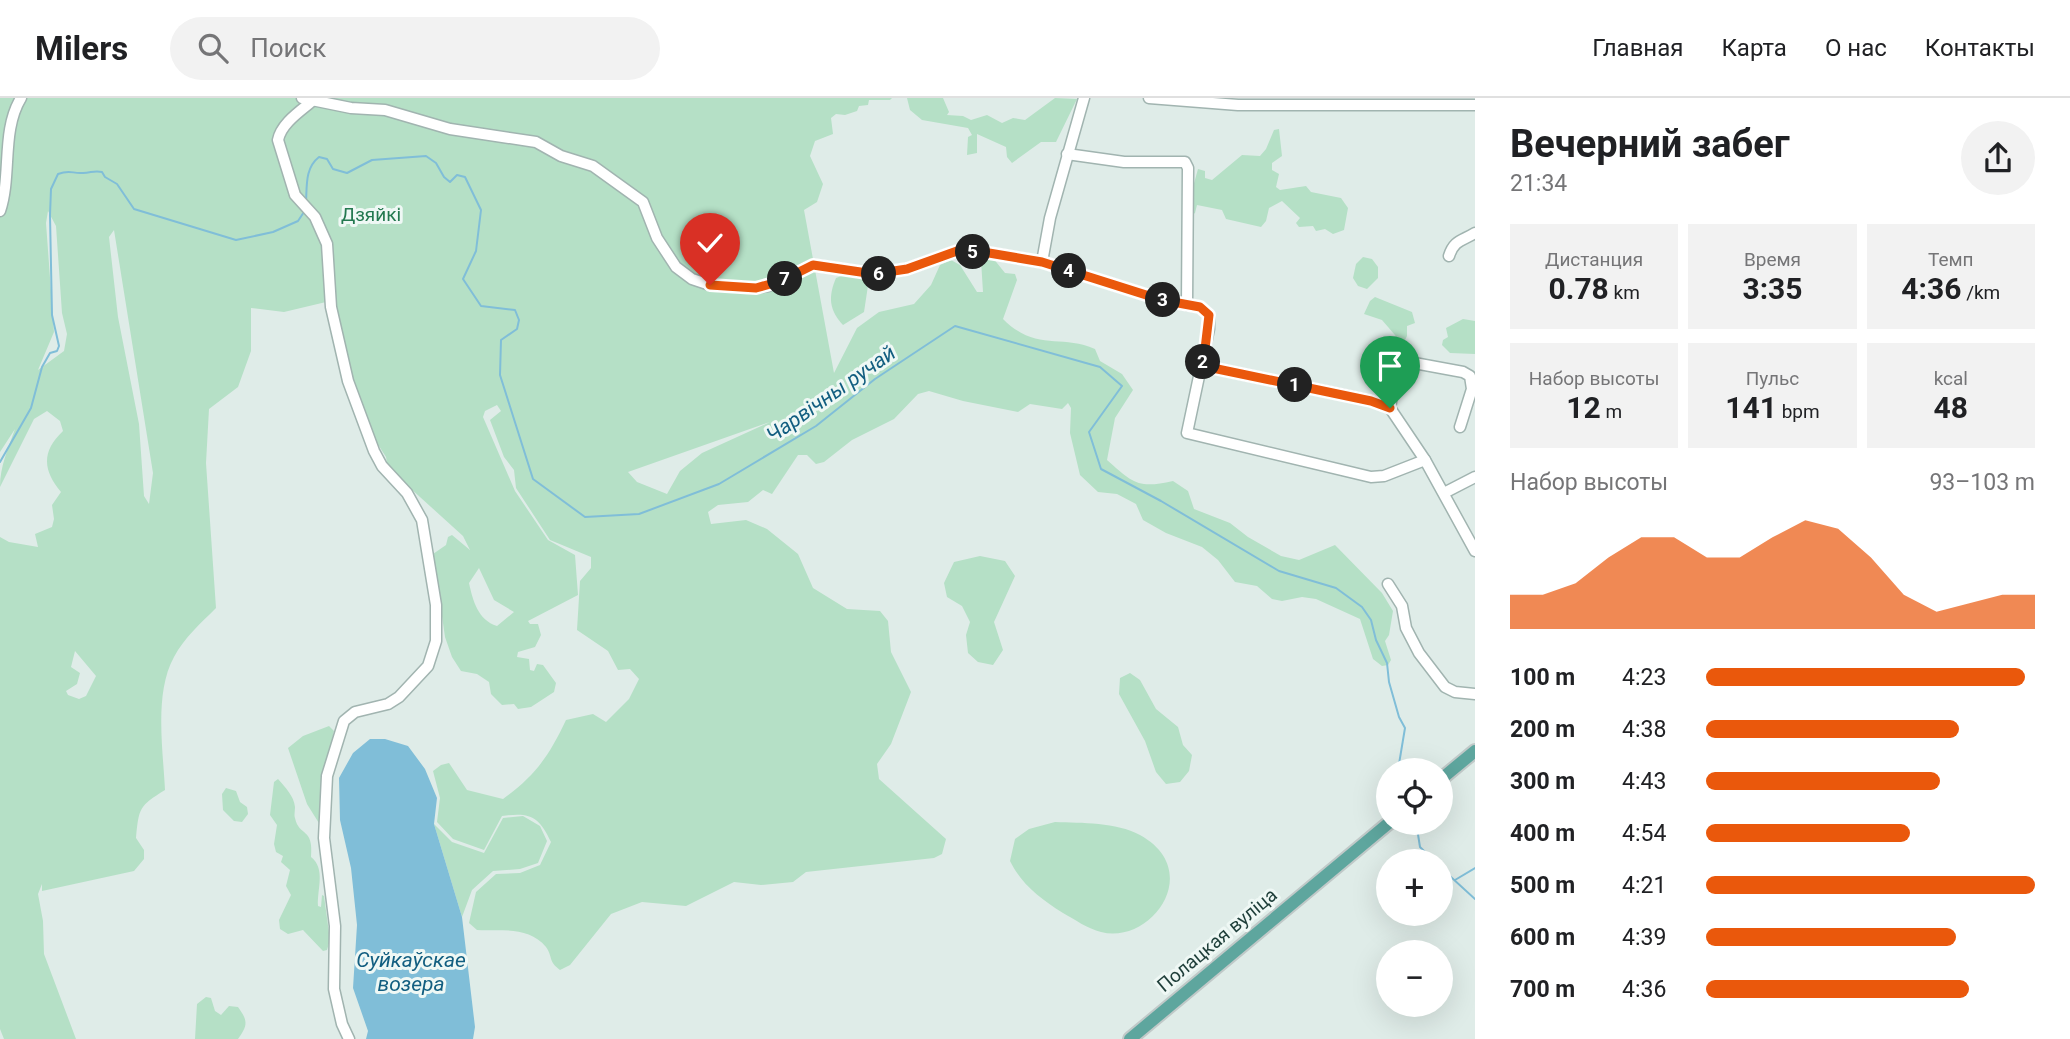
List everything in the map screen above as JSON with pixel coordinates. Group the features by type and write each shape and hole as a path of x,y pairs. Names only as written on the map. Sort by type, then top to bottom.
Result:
{"main road":[{"path":"1453,769 1475,751"},
{"name":"Полацкая вуліца","path":"1130,1039 1376,833"}],"street":[{"path":"0,211 7,180 8,149 15,109 21,98"},
{"path":"1042,262 1049,218 1084,98"},
{"path":"1149,98 1238,105 1475,106"},
{"path":"349,1039 342,1024 334,989 335,926 324,838 327,776 344,721 355,712 388,704 399,697 428,666 436,641 436,605 422,520 407,493 382,466 374,452 348,381 331,307 327,244 315,217 295,195 278,140 279,132 307,100 385,110 450,130 536,142 561,156 593,166 643,202 657,238 676,267 692,279 710,285 756,288 781,281 813,265 874,274 907,269 957,251 983,252 1042,262 1162,300 1200,307 1209,315 1203,366 1187,433 1371,477 1384,476 1425,460"},
{"path":"1067,154 1124,162 1185,162 1188,168 1187,305"},
{"path":"1449,256 1452,246 1459,239 1475,233"},
{"path":"1390,408 1398,360 1463,372 1470,376 1472,388 1460,427"},
{"path":"1203,366 1371,401 1390,408 1425,460 1475,551"},
{"path":"1444,493 1475,477"},
{"path":"1388,584 1402,606 1406,628 1419,653 1439,678 1455,692 1475,694"}],"green space":[{"name":"Дзяйкі","path":"0,98 892,98 869,100 868,105 859,106 857,111 845,115 836,114 831,118 833,134 815,141 810,156 823,184 817,202 804,210 834,373 857,328 879,312 914,304 931,285 940,265 951,260 960,265 977,292 983,292 981,260 993,258 1005,273 1015,274 1017,280 1003,319 1015,329 1037,339 1095,349 1100,361 1122,374 1133,390 1115,418 1107,460 1137,482 1152,484 1173,481 1188,491 1194,509 1230,523 1281,556 1299,560 1335,545 1382,593 1393,611 1389,635 1385,641 1391,660 1388,665 1382,666 1373,659 1360,619 1316,599 1272,599 1257,586 1235,582 1218,560 1202,547 1166,533 1143,520 1136,504 1117,494 1098,492 1080,475 1070,433 1071,408 1068,403 1062,409 1030,404 1018,412 929,391 918,394 894,419 852,440 824,462 816,464 807,455 798,455 772,494 763,490 748,502 718,505 708,512 711,524 746,520 767,529 798,554 813,588 847,609 880,611 888,621 891,652 911,692 891,744 877,764 879,779 946,839 942,854 934,858 806,872 793,882 761,885 734,882 686,906 642,902 611,914 570,965 560,970 539,940 514,931 477,930 469,923 476,892 496,874 520,873 540,865 551,842 547,833 538,821 527,816 512,815 502,816 484,850 453,839 437,822 440,798 433,771 449,763 467,790 503,799 540,764 566,720 593,714 606,722 629,699 639,679 630,669 618,670 608,651 577,630 580,581 591,568 591,557 550,540 516,488 514,470 504,457 490,420 501,411 497,405 485,411 483,417 515,491 548,540 575,555 578,595 528,621 530,624 538,624 541,635 535,647 518,652 517,657 529,659 530,670 534,671 537,664 543,665 556,683 554,692 531,707 518,709 514,704 502,705 491,694 489,682 477,674 461,671 452,657 445,637 433,554 446,545 448,537 452,535 470,550 463,536 388,468 386,457 372,435 355,387 335,312 326,302 284,312 251,308 251,351 238,387 209,409 206,463 216,608 183,643 168,671 161,722 165,790 145,804 138,820 136,838 144,850 144,859 134,871 42,891 42,884 38,894 43,921 44,954 76,1039 4,1039 0,1029 0,537 9,542 38,547 35,534 52,527 52,505 61,492 51,476 47,461 51,446 63,431 60,421 47,411 34,419 0,487 3,465 15,429 0,452","holes":["48,211 56,226 62,313 67,334 64,351 38,370 54,332 46,223","114,230 153,473 149,504 144,496 139,424 118,317 109,237","770,422 702,453 680,471 667,494 637,482 628,472","479,568 494,600 514,612 497,626 481,615 469,583","75,651 96,676 86,696 79,699 68,695 66,691 77,684 80,673 71,667"]},
{"path":"907,98 943,98 949,112 947,115 963,116 971,120 987,115 1002,123 1013,118 1025,120 1055,98 1077,99 1056,142 1041,142 1012,163 1007,157 1006,147 977,134 977,153 967,155 968,137 972,135 968,128 922,120 910,110"},
{"path":"1279,129 1282,156 1272,163 1272,170 1279,174 1276,187 1280,190 1306,186 1311,192 1341,198 1348,208 1344,230 1333,234 1325,229 1316,231 1313,226 1299,227 1296,223 1300,218 1282,201 1269,208 1266,221 1261,227 1226,219 1222,210 1197,205 1192,215 1191,194 1198,169 1205,171 1205,178 1212,180 1242,155 1260,156 1274,130"},
{"path":"1363,257 1372,259 1378,267 1378,278 1367,289 1358,286 1353,278 1356,264"},
{"path":"844,275 869,279 864,312 843,325 835,314 831,297 836,278"},
{"path":"1375,297 1412,312 1415,323 1407,326 1404,342 1401,342 1382,320 1364,314"},
{"path":"1463,319 1475,321 1475,354 1450,353 1442,345 1443,340 1448,337 1446,328"},
{"path":"980,556 1005,561 1015,576 994,622 1003,650 993,665 978,662 968,653 966,635 970,622 962,606 947,597 944,583 954,562"},
{"path":"1130,673 1140,680 1156,709 1178,727 1183,745 1192,755 1189,771 1180,782 1166,784 1156,772 1145,741 1119,694 1120,678"},
{"path":"329,726 334,731 324,776 322,828 307,804 288,748 303,736"},
{"path":"278,779 293,799 297,824 308,836 311,857 320,873 318,906 321,907 322,895 330,940 327,950 323,951 303,930 288,934 280,929 279,920 291,895 286,886 290,870 281,862 283,856 276,852 274,844 277,825 270,815 274,782"},
{"path":"226,788 236,791 240,802 247,807 248,814 242,822 234,821 223,810 222,794"},
{"path":"523,816 540,826 547,841 538,863 520,869 493,871 472,890 462,917 434,824 452,842 484,853 503,818"},
{"path":"1055,822 1120,828 1140,835 1159,850 1168,867 1169,885 1164,902 1152,917 1137,927 1120,933 1101,932 1063,913 1032,890 1010,861 1015,839 1029,829"},
{"path":"206,997 211,998 215,1011 221,1015 229,1006 238,1007 246,1023 238,1039 195,1039 197,1004"}],"water":[{"name":"Суйкаўскае возера","path":"370,739 385,739 408,746 425,769 437,798 434,824 462,917 475,1027 473,1039 366,1039 368,1031 353,988 357,925 351,868 340,820 339,778 353,753"}],"waterway":[{"name":"Чарвічны ручай","path":"306,202 309,172 319,157 327,159 333,169 347,173 372,160 426,156 436,163 450,182 457,175 465,177 481,210 476,251 463,279 481,306 515,310 519,320 517,329 501,340 500,375 533,479 585,517 639,514 719,484 816,426 875,379 955,326 1100,367 1122,386 1089,432 1101,469 1279,571 1336,588 1362,607 1371,620 1376,640 1387,663 1389,682 1405,728 1400,758"},
{"name":"Чарвічны ручай","path":"0,462 31,408 42,367 50,353 57,351 59,346 52,315 50,215 51,189 58,174 102,172 117,184 134,209 236,240 273,232 298,221 304,212"},
{"path":"1418,835 1422,849"},
{"path":"1455,880 1475,868"},
{"path":"1453,879 1475,899"}],"route":[{"path":"710,285 734,288 768,286 813,265 874,274 907,269 957,251 983,252 1042,262 1162,300 1200,307 1209,315 1203,366 1371,401 1390,408"}]}
